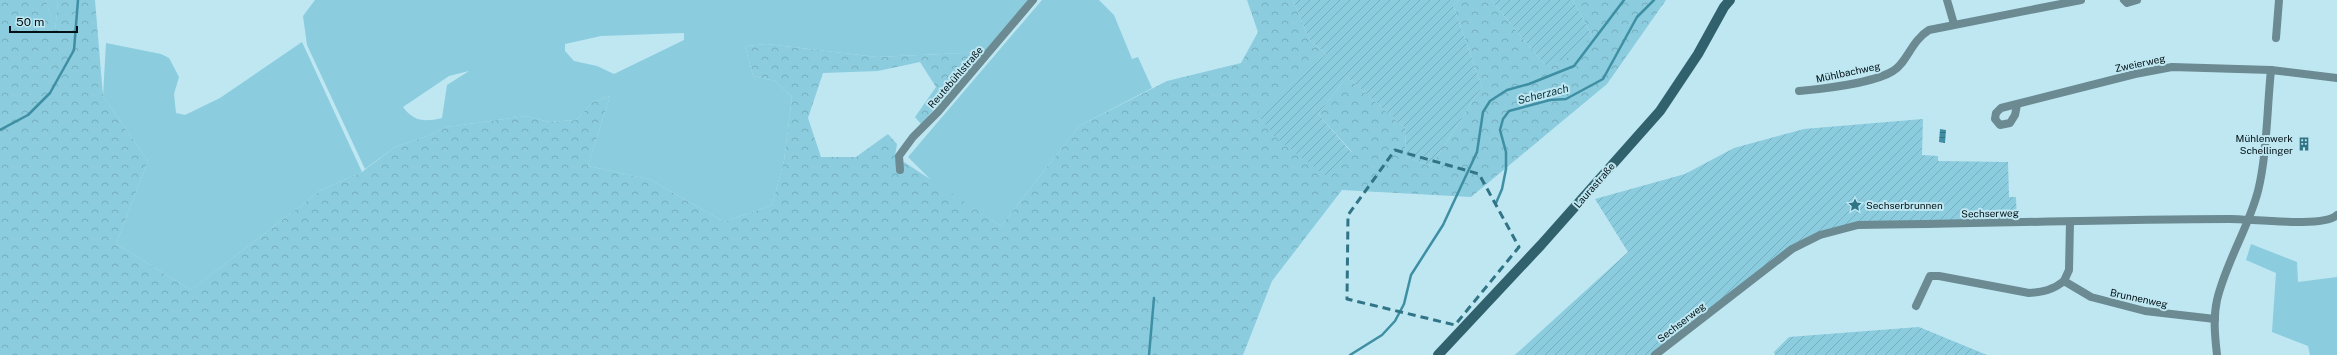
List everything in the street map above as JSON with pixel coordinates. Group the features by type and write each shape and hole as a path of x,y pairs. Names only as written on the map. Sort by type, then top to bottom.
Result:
{"street":[{"name":"Reutebühlstraße","path":"900,170 899,156 913,137 938,112 1034,0"},
{"name":"Laurastraße","path":"1438,355 1541,245 1660,111 1698,54 1724,7 1730,0"},
{"path":"1947,0 1954,24"},
{"name":"Mühlbachweg","path":"1799,91 1830,88 1893,71 1921,35 1929,30 2081,0"},
{"path":"2124,0 2127,3 2136,0"},
{"path":"2276,38 2279,0"},
{"name":"Zweierweg","path":"2017,105 2156,69 2189,66 2271,70 2337,78"},
{"path":"2217,355 2215,319 2224,278 2257,192 2262,170 2271,70"},
{"name":"Sechserweg","path":"1655,355 1792,249 1820,234 1858,225 2247,219 2316,222 2333,219 2337,215"},
{"path":"1916,306 1930,276 1957,278 2029,293 2042,292 2054,288 2064,281 2069,270 2070,222"},
{"name":"Brunnenweg","path":"2064,281 2091,297 2145,311 2215,319"}],"highlighted area":[{"path":"1395,150 1479,174 1519,247 1455,325 1347,299 1348,215"}],"green space":[{"path":"0,0 46,0 55,32 58,0 95,0 103,96 148,161 116,244 191,290 321,190 362,172 395,147 430,135 447,127 526,116 549,122 576,120 593,102 610,96 588,166 649,179 724,222 772,205 784,161 792,97 775,81 753,76 745,46 767,44 877,57 985,52 921,124 915,117 936,87 920,62 878,71 823,73 808,118 821,157 856,157 888,134 897,144 895,156 1001,226 1079,126 1167,81 1241,63 1258,32 1247,0 1293,0 1309,39 1326,54 1258,113 1352,152 1318,114 1347,77 1405,128 1406,157 1431,166 1482,87 1453,5 1459,0 1491,0 1545,65 1592,36 1573,0 1666,0 1607,84 1471,197 1342,190 1272,281 1243,355 0,355"},
{"path":"46,0 58,0 55,33"},
{"path":"315,0 1028,0 985,52 877,57 767,44 745,46 753,76 775,81 792,97 784,161 772,205 724,222 649,179 588,166 610,96 593,102 576,120 549,122 526,116 447,127 430,135 395,147 365,169 307,45 303,16","holes":["684,33 684,40 614,74 597,66 574,61 565,51 565,44 601,36","469,71 447,85 442,118 420,120 411,116 403,107 449,76"]},
{"path":"1042,0 1099,0 1114,15 1132,59 1138,57 1152,88 1079,126 1001,226 933,182 908,157"},
{"path":"1293,0 1459,0 1453,5 1482,87 1431,166 1406,157 1405,128 1347,77 1318,114 1352,153 1327,177 1275,137 1257,113 1326,54 1309,39"},
{"path":"1491,0 1573,0 1592,36 1573,56 1545,65"},
{"path":"302,42 362,172 321,190 191,290 116,244 148,161 103,96 106,43 161,54 169,58 179,77 174,94 176,113 185,115 220,98"},
{"path":"1923,119 1922,155 1938,156 1938,161 2008,162 2009,197 2016,197 2017,223 1859,225 1792,249 1655,355 1515,355 1628,252 1595,199 1685,174 1734,148 1804,129"},
{"path":"2251,244 2297,262 2298,282 2337,277 2337,355 2310,355 2308,346 2272,332 2276,273 2246,260"},
{"path":"1919,327 1987,355 1775,355 1774,352 1789,337"}],"shaded area":[{"path":"1940,129 1946,130 1945,143 1939,142"}],"waterway":[{"path":"0,130 28,115 50,93 74,50 78,0"},
{"path":"1350,355 1382,335 1395,321 1404,304 1411,275 1443,225 1477,152 1483,112 1490,101 1507,90 1529,84 1574,66 1624,0"},
{"name":"Scherzach","path":"1496,203 1502,189 1506,169 1506,152 1500,130 1503,119 1509,111 1550,100 1566,99 1603,79 1637,17 1654,0"},
{"path":"1149,355 1154,298"}],"place":[{"name":"Mühlenwerk Schellinger","path":"2304,144"},
{"name":"Sechserbrunnen","path":"1855,205"}]}
